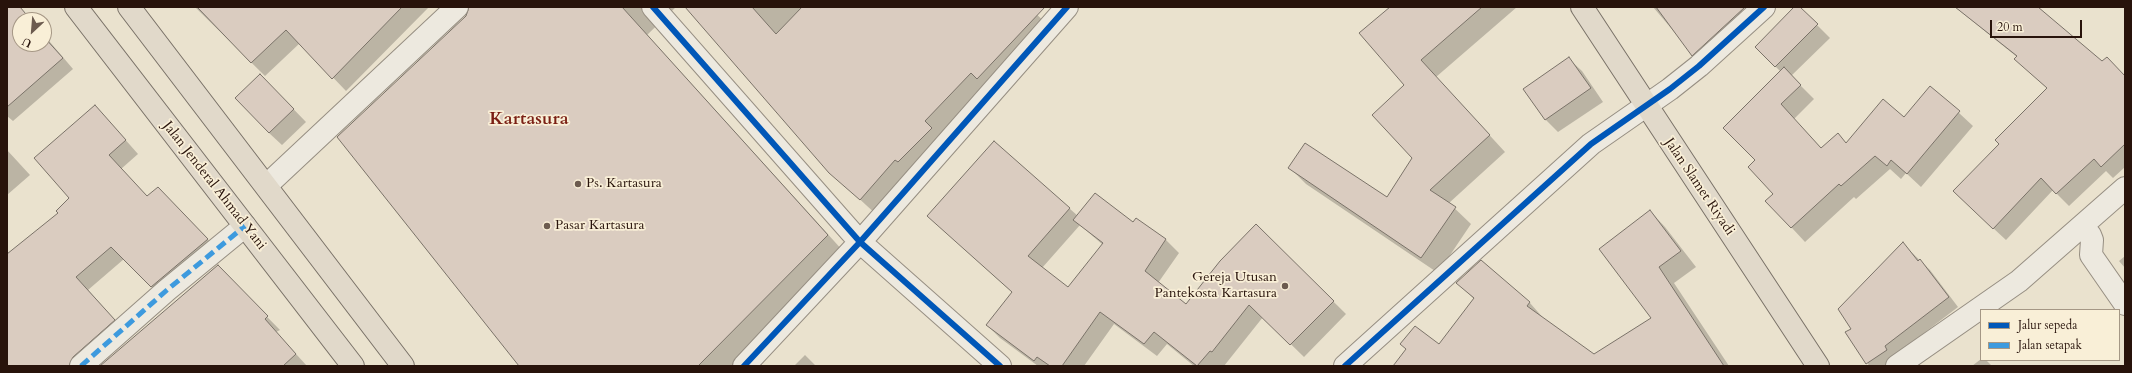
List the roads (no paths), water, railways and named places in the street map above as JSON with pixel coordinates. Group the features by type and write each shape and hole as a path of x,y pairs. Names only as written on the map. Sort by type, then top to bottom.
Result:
{"main road":[{"name":"Jalan Jenderal Ahmad Yani","path":"76,7 353,366"},
{"path":"129,7 267,185 403,366"},
{"name":"Jalan Slamet Riyadi","path":"1582,7 1818,366"}],"street":[{"path":"267,185 457,7"},
{"path":"653,7 860,242 1000,366"},
{"path":"744,366 860,242 1067,7"},
{"path":"1345,366 1591,144 1646,106 1699,66 1764,7"},
{"path":"1897,366 2019,281 2125,188"},
{"path":"81,366 168,290 245,226"},
{"path":"2082,226 2092,240 2091,255 2125,304"}],"place":[{"name":"Ps. Kartasura","path":"578,184"},
{"name":"Pasar Kartasura","path":"547,226"},
{"name":"Gereja Utusan Pantekosta Kartasura","path":"1285,286"}],"district":[{"name":"Kartasura","path":"529,120"}]}
